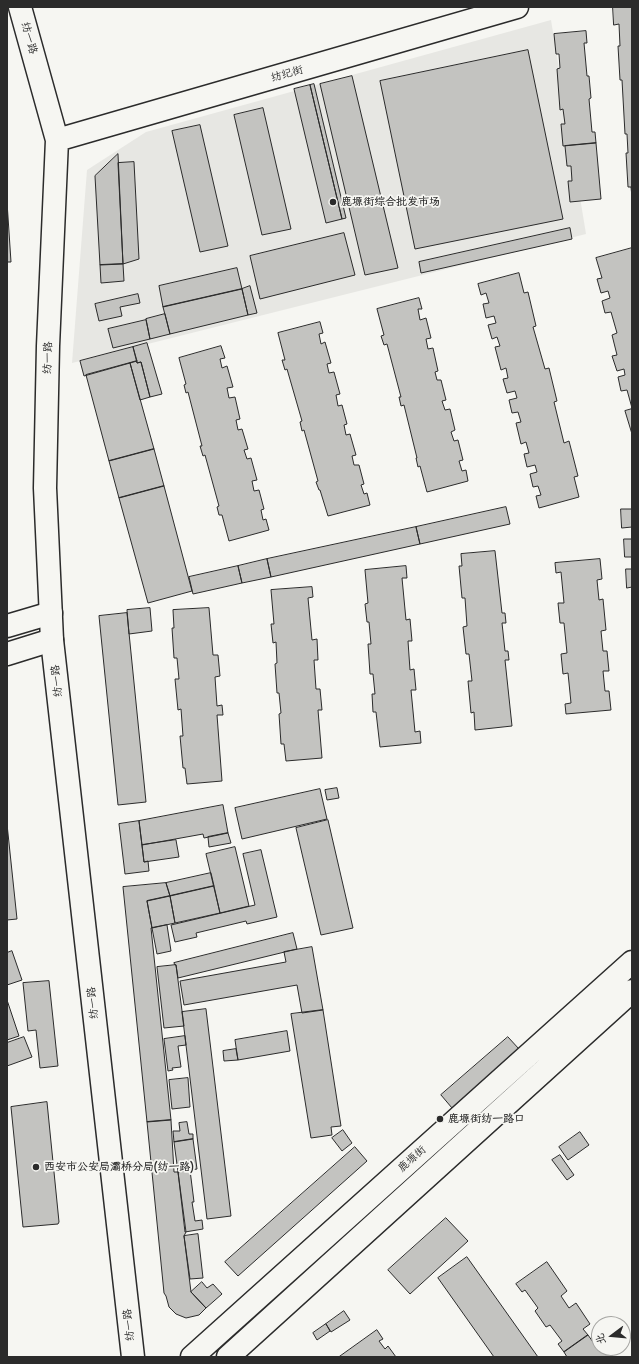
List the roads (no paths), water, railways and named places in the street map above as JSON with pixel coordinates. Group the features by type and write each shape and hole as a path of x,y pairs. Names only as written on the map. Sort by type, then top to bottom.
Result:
{"street":[{"name":"纺一路","path":"20,7 57,140 48,346 45,488 52,640 133,1357"},
{"name":"纺纪街","path":"57,140 518,7"},
{"path":"7,626 51,612"},
{"path":"7,654 52,640"},
{"name":"鹿塬街","path":"192,1357 632,962"},
{"path":"228,1357 632,991"}],"place":[{"name":"鹿塬街综合批发市场","path":"333,202"},
{"name":"鹿塬街纺一路口","path":"440,1119"},
{"name":"西安市公安局灞桥分局(纺一路)","path":"36,1167"}]}
